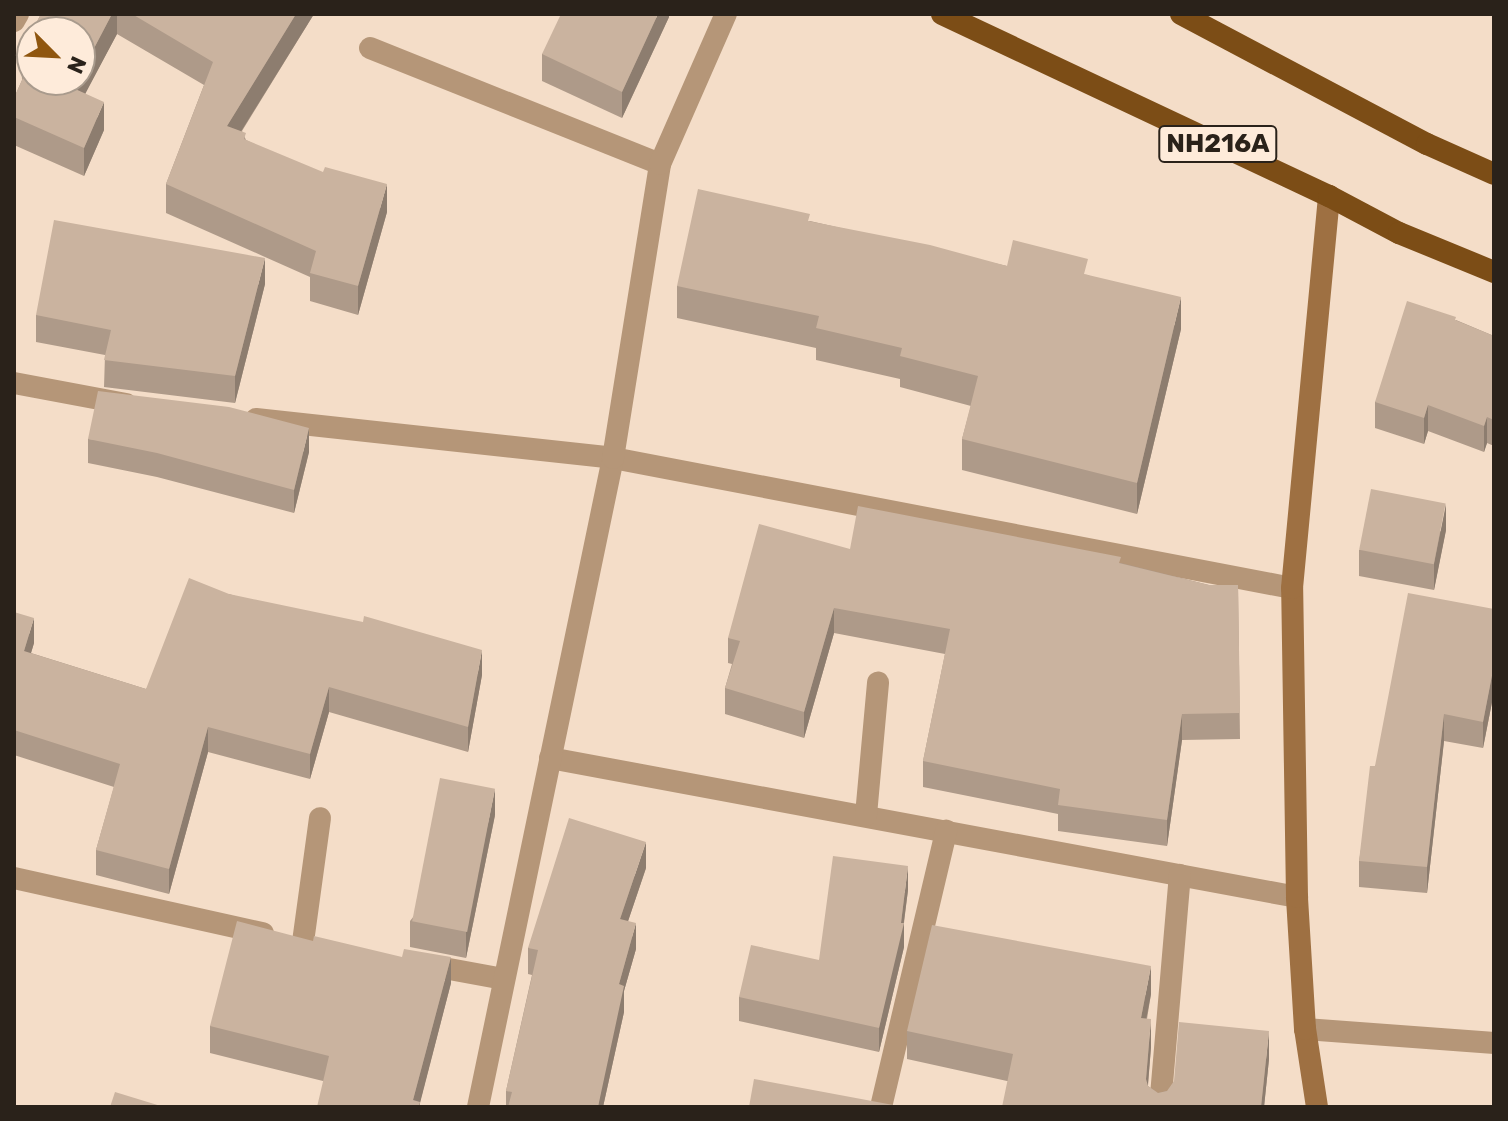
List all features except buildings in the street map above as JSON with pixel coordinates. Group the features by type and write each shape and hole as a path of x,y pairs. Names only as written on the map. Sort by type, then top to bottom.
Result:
{"highway":[{"name":"NH216A","path":"942,14 1329,196 1399,233 1494,272"},
{"path":"1181,14 1427,144 1494,174"}],"main road":[{"path":"1317,1107 1305,1029 1297,897 1292,588 1329,196"}],"street":[{"path":"14,21 18,14"},
{"path":"478,1107 613,458 660,164 726,14"},
{"path":"370,48 660,164"},
{"path":"14,383 151,407"},
{"path":"228,416 613,458 1292,588"},
{"path":"866,815 878,683"},
{"path":"550,758 1297,897"},
{"path":"14,878 310,943 320,818"},
{"path":"881,1107 946,831"},
{"path":"1160,1107 1180,875"},
{"path":"396,959 504,979"},
{"path":"1305,1029 1494,1043"}]}
